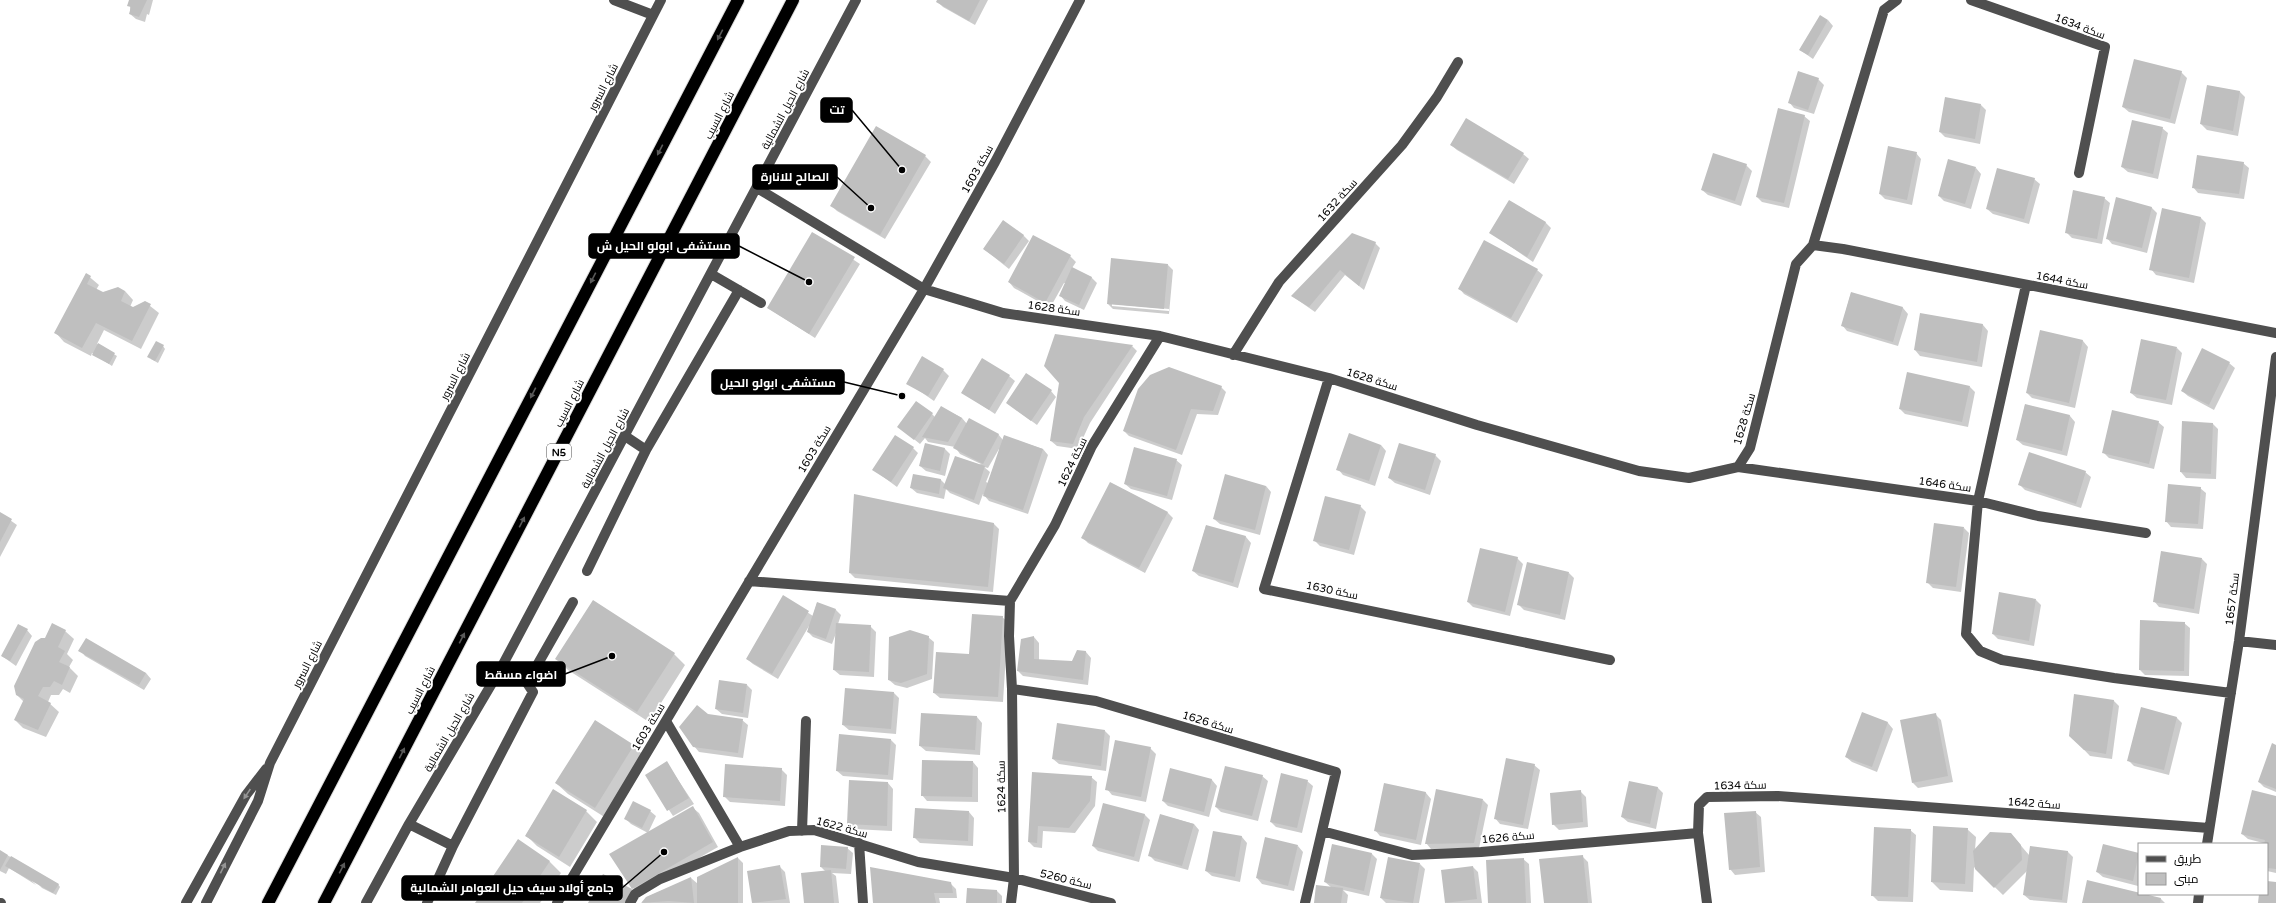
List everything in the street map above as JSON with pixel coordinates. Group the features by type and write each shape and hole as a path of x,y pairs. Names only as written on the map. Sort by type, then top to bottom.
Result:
{"highway":[{"path":"268,903 738,0"},
{"name":"شارع السيب","path":"324,903 794,0"}],"street":[{"path":"614,0 653,15"},
{"name":"شارع السرور","path":"206,903 258,801 270,763 661,0"},
{"name":"شارع الحيل الشمالية","path":"369,902 409,824 501,668 856,0"},
{"name":"سكة 1603","path":"557,903 924,289 995,162 1080,0"},
{"path":"1813,245 1884,10 1896,0"},
{"name":"سكة 1634","path":"1971,0 2105,47 2079,173"},
{"name":"سكة 1632","path":"1233,355 1279,282 1402,145 1438,97 1458,62"},
{"name":"سكة 1628","path":"757,188 924,289 1003,313 1160,336 1329,378 1477,424 1639,471 1689,478 1738,467 1750,448 1796,264 1813,245"},
{"name":"سكة 1644","path":"1813,245 1843,248 2026,285 2276,332"},
{"path":"711,274 761,303"},
{"name":"سكة 1646","path":"1738,467 1978,501 2026,285"},
{"path":"588,571 646,450 739,290"},
{"name":"سكة 1624","path":"1011,903 1014,878 1012,689 1009,636 1010,601 1055,525 1092,446 1160,336"},
{"name":"سكة 1657","path":"2207,843 2239,641 2276,357"},
{"name":"سكة 1630","path":"1329,378 1264,589 1610,660"},
{"path":"625,436 646,450"},
{"path":"2146,533 2038,516 1978,501 1966,634 1980,651 2002,660 2114,678 2231,693"},
{"path":"749,581 1010,601"},
{"path":"527,683 573,602"},
{"path":"2239,641 2276,645"},
{"path":"427,903 453,846 533,692 527,683 501,668"},
{"name":"سكة 1626","path":"1012,689 1096,701 1336,772 1305,903"},
{"path":"666,721 740,847"},
{"path":"802,831 806,721"},
{"name":"شارع السرور","path":"186,903 246,795 270,763"},
{"name":"سكة 1634","path":"1707,903 1698,833 1699,805 1708,797 1778,796 1858,803"},
{"name":"سكة 1642","path":"1858,803 2209,828"},
{"path":"409,824 453,846"},
{"name":"سكة 1622","path":"630,903 635,894 660,879 740,847 789,831 814,830 918,862 1014,878"},
{"name":"سكة 1626","path":"1322,831 1412,854 1481,852 1698,833"},
{"path":"859,843 863,903"},
{"name":"سكة 5260","path":"1014,878 1112,903"}],"building":[{"path":"129,0 147,0 139,17 129,14 131,7 127,6"},
{"path":"937,0 980,0 969,21 936,2"},
{"path":"1820,15 1828,20 1808,55 1799,50"},
{"path":"2134,59 2182,71 2170,119 2122,107"},
{"path":"1798,71 1819,78 1808,110 1788,103"},
{"path":"2207,85 2240,91 2233,131 2200,124"},
{"path":"1945,97 1981,104 1975,139 1939,132"},
{"path":"1778,108 1805,115 1784,203 1756,197"},
{"path":"1466,118 1524,153 1508,179 1450,145"},
{"path":"2132,120 2163,127 2153,174 2121,167"},
{"path":"876,126 926,155 880,235 830,206"},
{"path":"1888,146 1917,152 1907,200 1879,194"},
{"path":"1713,153 1747,164 1735,201 1701,190"},
{"path":"2197,155 2244,162 2239,194 2192,188"},
{"path":"1948,159 1976,167 1965,204 1938,196"},
{"path":"1997,168 2035,178 2024,219 1986,209"},
{"path":"2073,190 2105,197 2097,239 2065,233"},
{"path":"2116,197 2152,207 2142,248 2106,239"},
{"path":"1509,200 1546,222 1527,257 1489,233"},
{"path":"2162,208 2201,217 2189,278 2149,270"},
{"path":"1003,220 1024,235 1004,264 983,249"},
{"path":"812,232 855,257 809,334 767,308"},
{"path":"1352,233 1376,242 1359,286 1340,270 1309,307 1291,296"},
{"path":"1033,235 1071,255 1045,303 1008,282"},
{"path":"1484,240 1538,269 1511,318 1458,289"},
{"path":"1111,258 1168,264 1164,309 1107,304"},
{"path":"1072,267 1092,277 1079,305 1059,296"},
{"path":"86,273 91,276 87,284 103,292 118,287 125,291 121,301 133,307 145,301 151,304 132,341 96,323 82,348 54,333"},
{"path":"1851,292 1903,307 1893,342 1841,326"},
{"path":"1920,313 1983,324 1977,362 1914,350"},
{"path":"2040,330 2083,340 2069,403 2026,393"},
{"path":"1055,334 1133,345 1084,417 1073,444 1050,441 1059,383 1044,366"},
{"path":"2141,339 2177,347 2166,400 2130,393"},
{"path":"156,341 164,345 155,361 147,357"},
{"path":"98,343 115,353 109,364 92,355"},
{"path":"2202,348 2230,362 2209,405 2181,391"},
{"path":"922,356 944,369 928,396 906,384"},
{"path":"982,358 1010,375 989,410 961,393"},
{"path":"1169,367 1222,386 1213,411 1191,409 1176,450 1123,431 1138,389 1150,375"},
{"path":"1907,372 1970,386 1962,422 1899,409"},
{"path":"1026,373 1052,390 1031,421 1006,403"},
{"path":"916,401 933,413 914,440 897,427"},
{"path":"2025,404 2070,415 2062,451 2016,440"},
{"path":"941,406 962,418 948,442 922,437"},
{"path":"2112,410 2159,421 2149,464 2102,453"},
{"path":"969,418 999,434 983,464 953,448"},
{"path":"2182,421 2213,423 2211,474 2180,472"},
{"path":"1349,433 1381,445 1369,481 1336,470"},
{"path":"895,435 914,447 891,482 872,470"},
{"path":"1004,435 1043,449 1023,510 983,496"},
{"path":"925,443 945,448 940,471 919,466"},
{"path":"1399,443 1436,454 1425,490 1388,478"},
{"path":"1134,447 1177,459 1167,496 1124,484"},
{"path":"2029,452 2086,471 2076,504 2018,485"},
{"path":"955,456 985,466 974,500 943,488"},
{"path":"913,474 941,479 939,494 910,488"},
{"path":"1225,474 1266,486 1255,530 1213,519"},
{"path":"1110,482 1168,512 1139,568 1081,538"},
{"path":"2168,484 2201,487 2198,524 2165,522"},
{"path":"854,494 994,523 988,587 849,573"},
{"path":"1325,496 1361,505 1349,550 1313,541"},
{"path":"0,512 12,519 0,542"},
{"path":"1934,523 1964,527 1956,587 1926,583"},
{"path":"1206,525 1246,536 1233,583 1192,571"},
{"path":"1480,548 1518,557 1505,612 1467,602"},
{"path":"2161,551 2202,558 2194,609 2153,602"},
{"path":"1527,562 1569,572 1560,615 1517,605"},
{"path":"1999,592 2036,599 2029,641 1992,634"},
{"path":"783,595 809,611 772,674 746,659"},
{"path":"593,600 675,653 637,712 555,659"},
{"path":"817,602 836,609 826,639 807,632"},
{"path":"972,614 1003,616 998,697 933,693 936,652 969,654"},
{"path":"2140,620 2185,622 2184,671 2139,670"},
{"path":"52,623 66,630 58,647 65,651 59,662 70,667 62,685 54,681 50,687 43,687 38,696 51,703 38,730 14,720 24,699 16,695 14,686 35,642 41,638 45,638"},
{"path":"836,623 871,625 869,672 833,670"},
{"path":"18,624 28,629 10,661 1,656"},
{"path":"910,630 929,636 927,674 901,683 888,680 889,637"},
{"path":"1034,636 1034,659 1072,661 1077,650 1086,651 1083,680 1017,671 1021,639"},
{"path":"86,638 146,673 139,685 78,651"},
{"path":"719,680 747,684 743,713 715,709"},
{"path":"845,688 894,692 891,729 842,725"},
{"path":"2074,694 2114,700 2106,754 2084,750 2069,736"},
{"path":"697,705 708,714 743,719 738,753 693,747 679,727"},
{"path":"2141,707 2177,717 2164,770 2127,761"},
{"path":"1862,712 1888,722 1872,767 1845,757"},
{"path":"921,713 977,716 975,750 919,746"},
{"path":"1936,713 1948,776 1912,783 1900,720"},
{"path":"595,720 634,745 595,808 555,783"},
{"path":"1057,723 1105,730 1101,766 1052,759"},
{"path":"839,734 891,739 888,775 836,771"},
{"path":"1115,740 1151,747 1141,797 1105,790"},
{"path":"2272,743 2276,745 2276,789 2258,782"},
{"path":"1506,758 1535,764 1523,825 1494,819"},
{"path":"922,760 973,761 972,797 921,796"},
{"path":"667,761 689,798 667,811 645,775"},
{"path":"725,764 782,768 780,801 723,797"},
{"path":"1225,766 1263,775 1252,816 1215,807"},
{"path":"1170,768 1212,779 1204,812 1162,801"},
{"path":"1032,772 1092,776 1090,801 1069,828 1038,826 1037,843 1028,842"},
{"path":"1281,773 1308,780 1297,828 1270,822"},
{"path":"849,780 888,782 887,826 847,824"},
{"path":"1629,781 1658,787 1650,824 1621,817"},
{"path":"1384,783 1426,792 1416,840 1374,831"},
{"path":"553,789 587,810 559,857 525,836"},
{"path":"1436,789 1483,799 1474,843 1425,844"},
{"path":"1581,790 1583,822 1552,825 1550,793"},
{"path":"2252,790 2276,796 2276,869 2268,868 2268,843 2264,843 2265,840 2241,834"},
{"path":"633,801 651,810 642,828 624,819"},
{"path":"1103,803 1145,814 1134,857 1092,846"},
{"path":"693,806 713,842 632,889 609,854"},
{"path":"915,808 969,811 968,841 913,838"},
{"path":"1756,811 1760,867 1729,870 1724,813"},
{"path":"1160,814 1194,824 1182,866 1148,856"},
{"path":"1933,826 1968,828 1965,884 1931,882"},
{"path":"1874,827 1911,829 1908,897 1871,896"},
{"path":"1213,831 1242,836 1235,877 1205,871"},
{"path":"1990,832 2011,833 2021,845 2022,860 1994,888 1975,869 1973,851"},
{"path":"1265,837 1298,845 1288,886 1256,878"},
{"path":"518,839 550,861 522,903 475,903"},
{"path":"1332,844 1372,853 1364,891 1324,882"},
{"path":"2103,844 2138,853 2133,881 2096,872"},
{"path":"821,845 848,847 846,869 820,867"},
{"path":"2030,846 2068,851 2062,900 2023,895"},
{"path":"0,850 8,855 0,870"},
{"path":"1583,855 1588,903 1544,903 1539,859"},
{"path":"11,856 59,884 53,893 5,866"},
{"path":"738,857 738,903 697,903 697,877"},
{"path":"1388,857 1420,863 1413,903 1380,898"},
{"path":"1524,858 1526,903 1488,903 1486,860"},
{"path":"780,865 786,899 752,903 747,871"},
{"path":"1473,866 1477,899 1445,903 1441,870"},
{"path":"870,867 951,882 953,893 934,893 936,903 873,903"},
{"path":"831,870 834,903 804,903 801,873"},
{"path":"603,874 632,889 625,903 588,903"},
{"path":"691,877 694,903 668,901 641,903 646,897"},
{"path":"2087,880 2138,892 2138,895 2149,895 2161,898 2160,903 2082,903"},
{"path":"2268,881 2276,882 2276,903 2258,903 2259,895 2268,895"},
{"path":"1316,885 1343,888 1341,903 1314,903"},
{"path":"967,888 997,890 997,903 966,903"}],"place":[{"name":"تت","path":"902,170"},
{"name":"الصالح للانارة","path":"871,208"},
{"name":"مستشفى ابولو الحيل ش","path":"809,282"},
{"name":"مستشفى ابولو الحيل","path":"902,396"},
{"name":"اضواء مسقط","path":"612,656"},
{"name":"جامع أولاد سيف حيل العوامر الشمالية","path":"664,852"}]}
